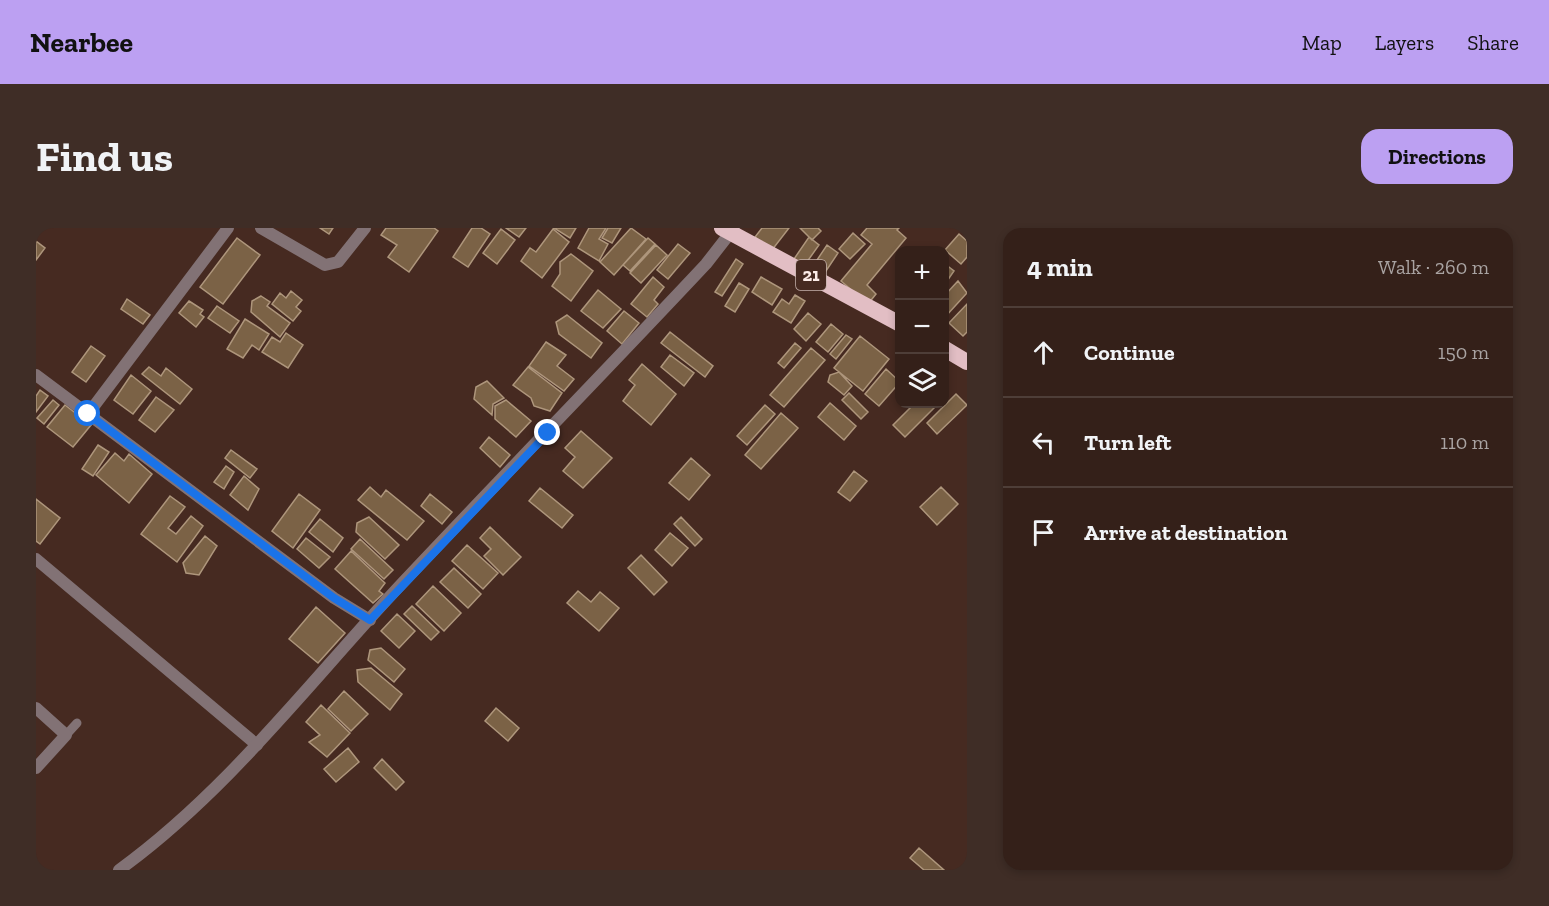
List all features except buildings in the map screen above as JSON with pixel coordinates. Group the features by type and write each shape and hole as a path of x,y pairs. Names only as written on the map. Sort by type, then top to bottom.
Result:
{"highway":[{"name":"21","path":"729,229 895,321"},
{"path":"949,351 967,362"}],"street":[{"path":"88,414 228,228"},
{"path":"261,228 325,265 338,262 365,228"},
{"path":"119,870 187,814 257,745 370,620 606,373 706,264 729,229"},
{"path":"36,375 334,598 370,620"},
{"path":"36,559 257,745"},
{"path":"36,708 66,735 36,768"}],"lane":[{"path":"66,735 77,723"}],"route":[{"path":"88,414 334,598 370,620 548,433"}]}
